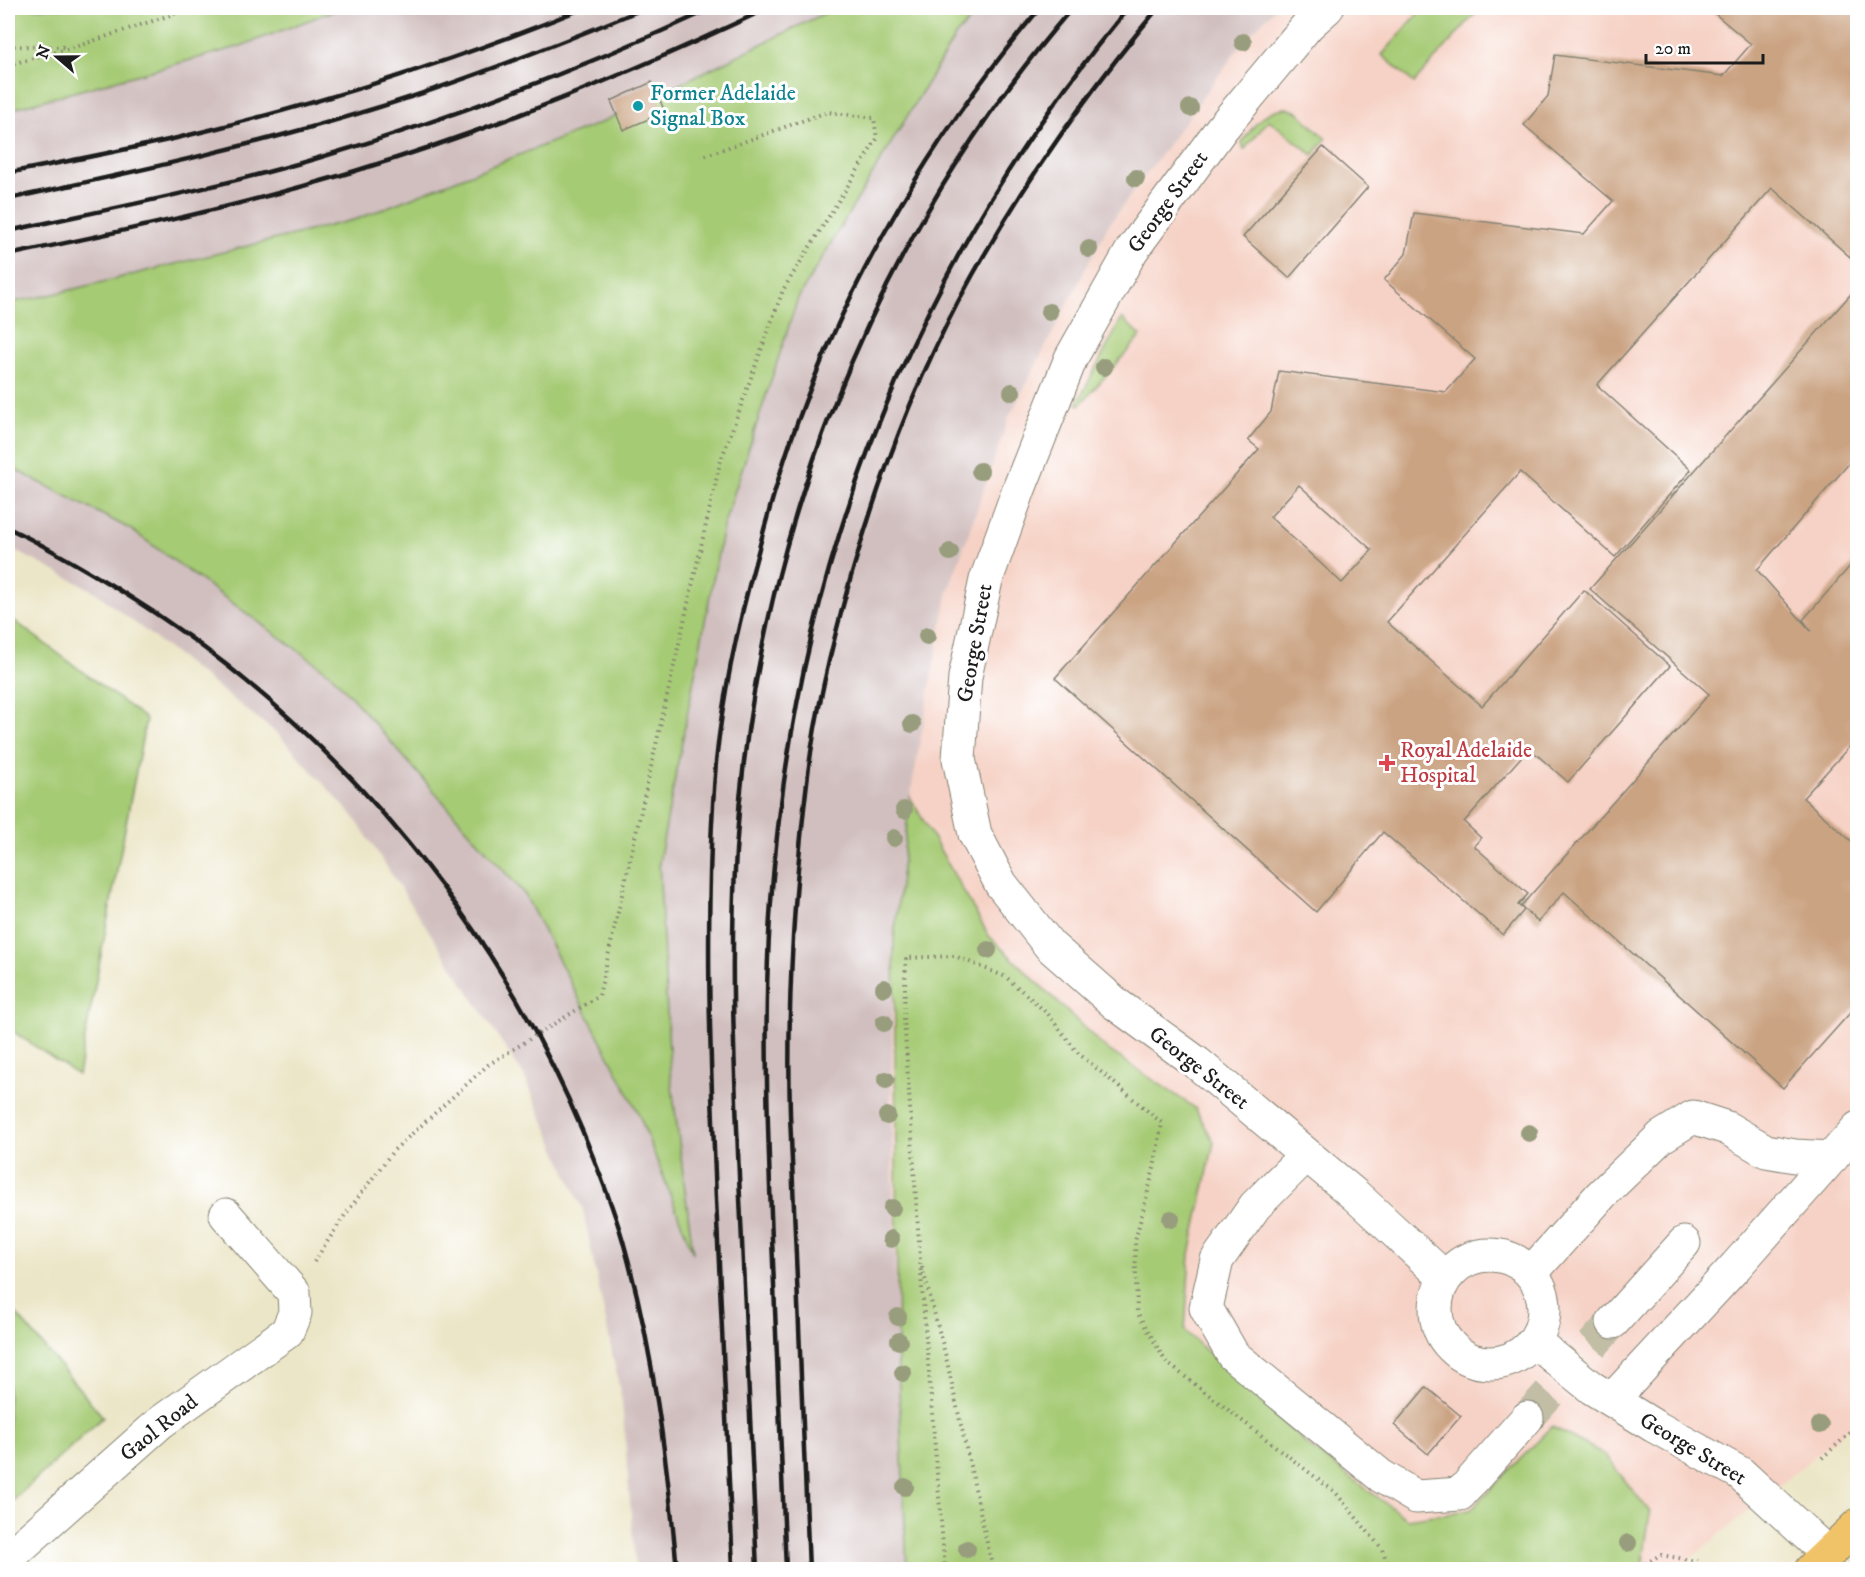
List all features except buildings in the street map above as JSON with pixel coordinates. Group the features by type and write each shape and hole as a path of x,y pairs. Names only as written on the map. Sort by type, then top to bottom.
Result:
{"main road":[{"path":"1827,1564 1857,1525"}],"street":[{"name":"George Street","path":"1327,8 1308,25 1222,128 1139,240 1071,357 986,580 965,677 959,759 975,834 1000,884 1050,946 1116,1004 1197,1063 1355,1195 1445,1278"},
{"path":"1531,1273 1601,1196 1661,1137 1694,1117 1727,1128 1766,1151 1795,1156 1832,1158"},
{"path":"1612,1400 1736,1266 1857,1128"},
{"path":"1306,1155 1255,1206 1217,1260 1206,1308 1233,1355 1381,1476 1416,1497 1460,1494 1527,1418"},
{"path":"226,1215 294,1293"},
{"path":"1613,1322 1684,1243"},
{"path":"1487,1254 1504,1256 1519,1262 1531,1273 1541,1289 1545,1307 1542,1324 1534,1341 1522,1353 1498,1362 1474,1361 1458,1354 1446,1342 1438,1326 1435,1310 1438,1293 1445,1278 1456,1265 1487,1254"},
{"name":"Gaol Road","path":"8,1558 161,1422 287,1332 295,1312 294,1293"},
{"name":"George Street","path":"1534,1341 1592,1388 1654,1426 1740,1473 1827,1564"}],"path":[{"path":"8,65 75,47 191,8"},
{"path":"8,46 75,47"},
{"path":"294,1293 345,1215 393,1152 488,1065 599,996 720,463 783,290 877,139 874,118 827,112 701,157"},
{"path":"945,1569 920,1258 904,1017 906,958 955,956 1006,977 1048,1014 1077,1053 1162,1123 1154,1168 1135,1241 1137,1312 1166,1362 1336,1493 1382,1550 1390,1569"},
{"path":"920,1258 946,1357 993,1569"},
{"path":"1822,1458 1857,1426"},
{"path":"1635,1569 1660,1555 1697,1561 1689,1569"}],"shaded area":[{"path":"341,8 1276,8 1247,37 1108,226 1009,417 947,595 910,797 894,938 891,1104 898,1367 907,1569 629,1569 635,1565 622,1401 583,1210 524,1076 354,817 279,735 94,591 8,547 8,110 238,47"},
{"name":"Royal Adelaide Hospital","path":"1276,8 1857,8 1857,1421 1678,1569 907,1570 898,1367 891,1104 894,938 910,797 947,595 1009,417 1108,226 1247,37"}],"green space":[{"path":"8,8 341,8 238,47 8,110"},
{"path":"835,8 982,8 956,35 798,298 723,527 659,862 670,1070 693,1253 638,1112 525,895 332,675 130,529 8,466 8,303 54,294 357,219 600,123"},
{"path":"1423,8 1480,8 1414,83 1382,55"},
{"path":"1287,108 1298,112 1326,139 1313,155 1269,120 1244,150 1242,142 1261,119 1272,111"},
{"path":"1122,318 1141,336 1080,405 1077,404"},
{"path":"8,616 146,719 78,1075 8,1028"},
{"path":"910,797 989,936 1104,1047 1195,1108 1214,1142 1190,1254 1185,1331 1311,1448 1407,1519 1470,1510 1552,1427 1604,1454 1650,1512 1642,1569 907,1570 898,1367 894,938"},
{"path":"8,1304 103,1417 8,1505"}],"tunnel":[{"path":"1527,1418 1613,1322"}],"railway":[{"path":"8,173 156,143 332,97 434,64 584,8"},
{"path":"8,199 237,147 373,109 510,62 645,8"},
{"path":"8,231 163,198 318,158 469,109 616,51 713,8"},
{"path":"8,255 226,207 312,184 408,154 513,117 616,76 768,8"},
{"path":"733,1570 714,1145 709,926 716,762 732,656 785,457 818,369 843,314 870,259 932,154 1002,55 1040,8"},
{"path":"757,1570 736,1112 733,938 736,851 747,736 768,622 797,511 835,402 882,297 937,196 1000,99 1072,8"},
{"path":"786,1570 769,1146 768,959 774,866 789,747 813,631 844,519 884,410 932,304 989,202 1054,103 1128,8"},
{"path":"809,1570 789,1072 795,901 811,750 825,677 850,580 872,509 897,438 941,335 1002,225 1050,150 1158,8"},
{"path":"8,528 116,588 192,639 263,695 330,757 391,823 448,894 499,969 543,1048 582,1130 623,1241 643,1322 658,1404 677,1570"}],"place":[{"name":"Former Adelaide Signal Box","path":"638,106"},
{"name":"Royal Adelaide Hospital","path":"1387,763"}]}
